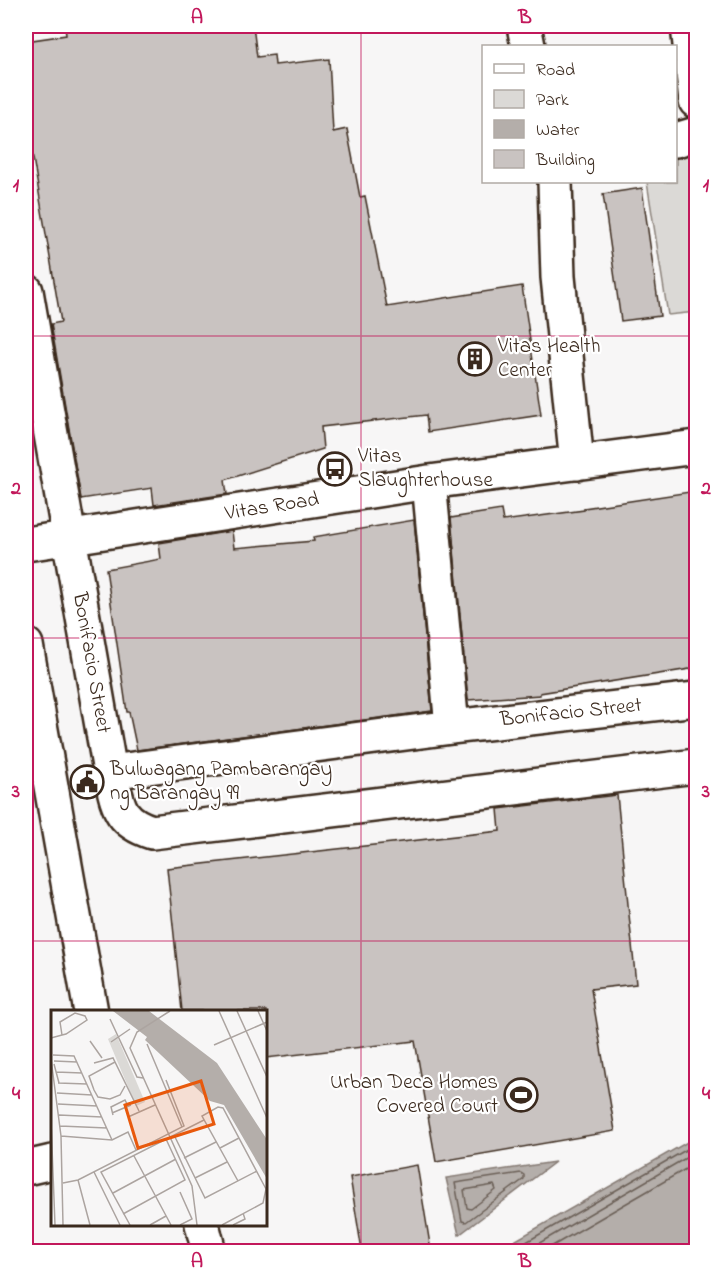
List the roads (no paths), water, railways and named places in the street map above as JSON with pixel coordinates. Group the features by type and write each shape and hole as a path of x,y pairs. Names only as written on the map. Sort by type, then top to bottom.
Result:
{"street":[{"path":"524,26 528,45"},
{"path":"692,40 696,100"},
{"path":"677,139 696,134"},
{"path":"555,183 558,277 578,463"},
{"name":"Bonifacio Street","path":"26,291 110,772 452,727 696,699"},
{"name":"Vitas Road","path":"26,544 429,482 696,447"},
{"path":"429,482 452,727"},
{"path":"26,645 91,1010"},
{"path":"110,772 119,810 133,826 152,832 696,766"},
{"path":"26,1168 51,1162"},
{"path":"203,1226 209,1251"}],"water":[{"path":"696,1137 696,1251 497,1251"},
{"path":"555,1162 459,1235 446,1178"}],"place":[{"name":"Vitas Health Center","path":"475,359"},
{"name":"Vitas Slaughterhouse","path":"335,469"},
{"name":"Bulwagang Pambarangay ng Barangay 99","path":"87,782"},
{"name":"Urban Deca Homes Covered Court","path":"521,1095"}]}
